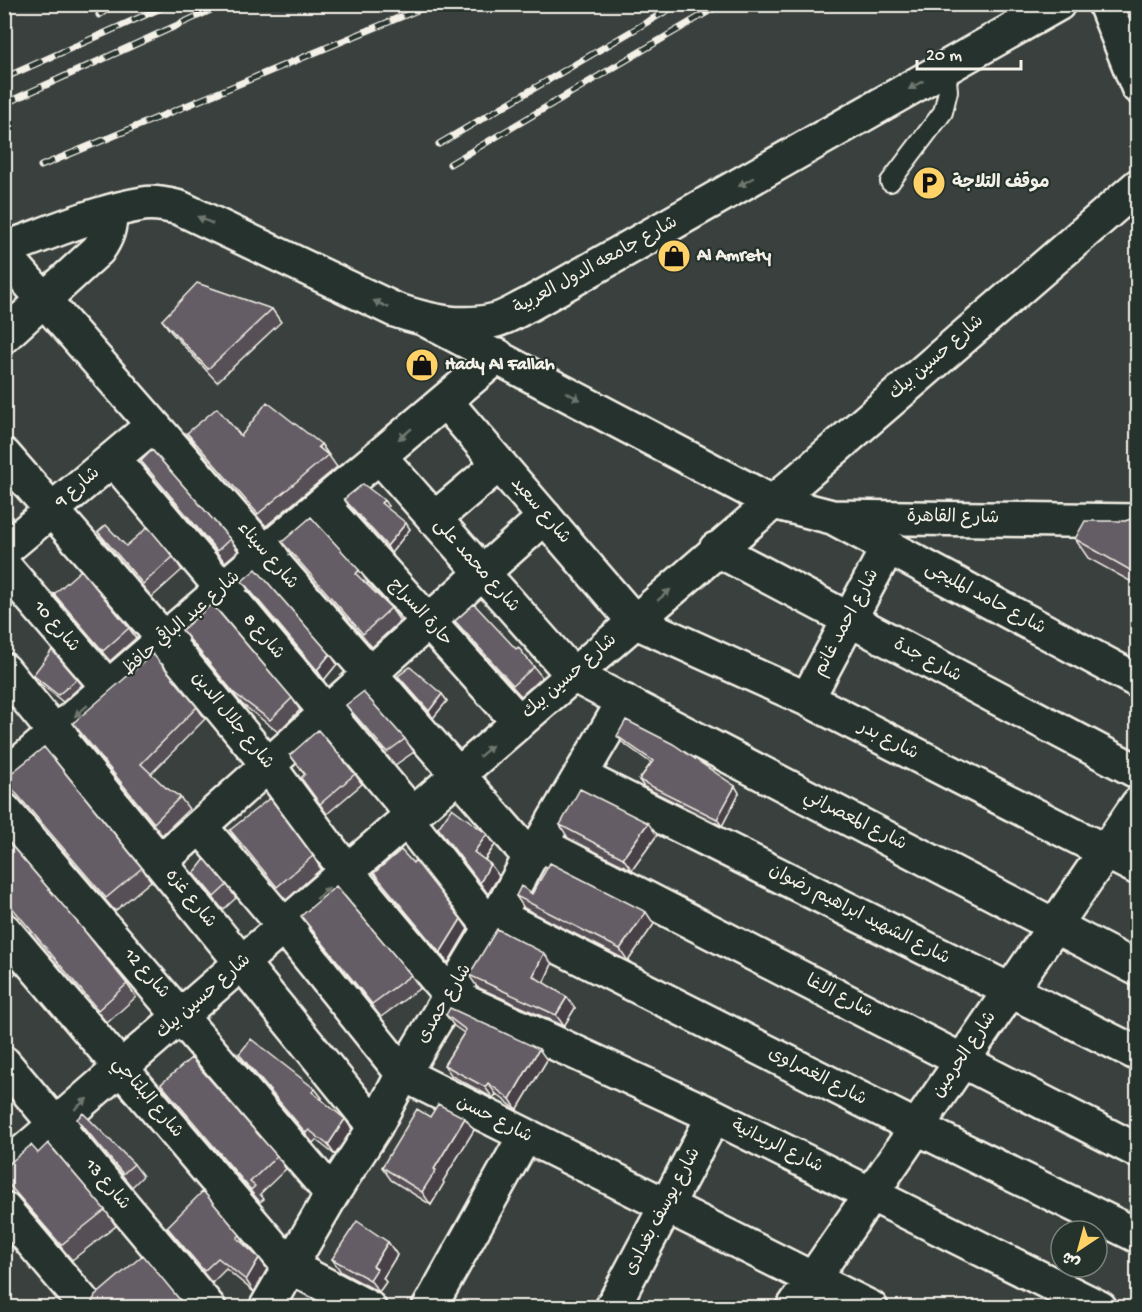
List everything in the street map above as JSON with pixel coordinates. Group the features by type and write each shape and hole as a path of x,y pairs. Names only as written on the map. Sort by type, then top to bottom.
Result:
{"street":[{"name":"شارع جامعه الدول العربية","path":"4,249 110,212 144,204 162,204 180,208 395,310 428,321 462,324 496,320 530,304 1058,4"},
{"path":"1105,4 1137,87"},
{"name":"شارع حسين بيك","path":"4,1169 243,964 771,501 1137,186"},
{"path":"4,336 98,250 110,226 110,212"},
{"name":"شارع سيناء","path":"4,254 458,775 535,850"},
{"name":"شارع القاهرة","path":"428,321 771,501 832,517 1137,521"},
{"name":"شارع عبد الباقي حافظ","path":"4,777 264,553 498,356"},
{"name":"شارع سعيد","path":"445,401 634,621"},
{"name":"شارع 9","path":"4,550 153,425"},
{"name":"شارع جلال الدين","path":"4,455 164,639 268,765 346,872 450,994"},
{"name":"شارع محمد على","path":"379,456 573,675"},
{"name":"شارع 8","path":"113,459 327,713 494,922"},
{"path":"434,519 499,464"},
{"name":"حارة السراج","path":"322,504 519,722"},
{"path":"160,862 545,517"},
{"name":"شارع حامد المليجى","path":"832,517 1137,681"},
{"name":"شارع احمد غانم","path":"807,699 888,547"},
{"name":"شارع جدة","path":"716,549 1137,772"},
{"name":"شارع 10","path":"4,566 108,687"},
{"name":"شارع بدر","path":"634,621 807,699 1137,868"},
{"name":"شارع غزه","path":"4,670 375,1127"},
{"name":"شارع المعصراني","path":"573,675 1137,969"},
{"name":"شارع حمدى","path":"266,1308 332,1194 375,1127 403,1074 624,701"},
{"name":"شارع الشهيد ابراهيم رضوان","path":"580,776 1137,1054"},
{"name":"شارع الحرمين","path":"793,1308 1137,804"},
{"name":"شارع 12","path":"4,810 332,1194"},
{"name":"شارع حسن","path":"200,826 285,927 403,1074 871,1308"},
{"name":"شارع الاغا","path":"535,850 962,1060 1137,1151"},
{"name":"شارع الغمراوى","path":"494,922 1137,1236"},
{"name":"شارع البلتاجي","path":"4,930 289,1266"},
{"name":"شارع الريدانية","path":"450,994 714,1116 1100,1308"},
{"name":"شارع 13","path":"4,1063 209,1308"},
{"name":"شارع يوسف بغدادى","path":"612,1308 714,1116"},
{"path":"429,1308 525,1136"},
{"path":"4,1209 88,1308"},
{"path":"289,1266 369,1308"}],"lane":[{"path":"890,182 943,112 948,91 946,68"}],"building":[{"path":"197,283 272,309 208,369 162,320"},
{"path":"267,402 321,444 318,447 328,455 258,514 187,433 217,408 241,436"},
{"path":"152,450 230,539 217,551 141,461"},
{"path":"363,484 384,500 381,503 406,523 387,546 344,499"},
{"path":"311,517 359,570 356,574 391,608 363,634 282,542"},
{"path":"1137,517 1137,574 1075,539 1085,521 1125,521"},
{"path":"106,525 126,546 148,527 173,557 143,584 98,532"},
{"path":"256,569 330,654 317,670 242,581"},
{"path":"81,570 129,628 103,651 54,594"},
{"path":"212,604 292,698 270,720 234,693 182,630"},
{"path":"474,604 516,649 518,647 534,667 513,685 455,621"},
{"path":"52,650 77,679 58,695 33,675"},
{"path":"153,654 197,707 141,764 165,787 180,797 154,823 73,723"},
{"path":"410,667 442,694 429,711 398,676"},
{"path":"363,692 405,739 387,752 346,705"},
{"path":"626,720 673,744 735,786 717,819 639,780 653,761 617,736"},
{"path":"318,730 355,774 320,804 301,778 305,774 290,755"},
{"path":"44,747 142,868 106,898 4,782 4,779"},
{"path":"580,789 648,823 623,858 560,825"},
{"path":"270,798 313,856 277,887 230,830"},
{"path":"452,808 487,834 474,852 490,864 480,883 438,828"},
{"path":"4,837 127,984 98,1010 10,905 4,902"},
{"path":"401,850 413,863 415,860 461,919 440,953 374,873"},
{"path":"205,859 227,885 214,897 194,873"},
{"path":"550,863 646,912 620,949 516,896 521,886 532,894"},
{"path":"336,886 411,975 372,1004 301,916"},
{"path":"497,929 544,953 533,976 567,997 556,1015 469,975"},
{"path":"450,1008 539,1049 510,1099 488,1083 485,1087 444,1065 466,1030 446,1015"},
{"path":"251,1039 315,1089 312,1092 345,1119 328,1145 309,1130 306,1133 239,1054"},
{"path":"191,1058 277,1156 250,1182 255,1186 251,1190 161,1084"},
{"path":"438,1104 465,1118 422,1192 382,1167 417,1109 430,1117"},
{"path":"83,1113 134,1164 123,1174 77,1119"},
{"path":"48,1143 105,1210 61,1245 4,1179 4,1168 31,1145 38,1153"},
{"path":"203,1191 240,1235 237,1238 259,1258 246,1280 218,1258 204,1271 167,1227"},
{"path":"357,1221 388,1242 373,1266 377,1269 370,1280 332,1259"},
{"path":"143,1255 184,1305 189,1308 89,1308 95,1296"}],"railway":[{"path":"99,15 115,4"},
{"path":"4,78 170,4"},
{"path":"4,104 224,4"},
{"path":"41,166 432,4"},
{"path":"439,144 678,4"},
{"path":"450,164 721,4"}],"place":[{"name":"موقف التلاجة","path":"929,183"},
{"name":"Al Amrety","path":"674,256"},
{"name":"Hady Al Fallah","path":"422,365"}]}
